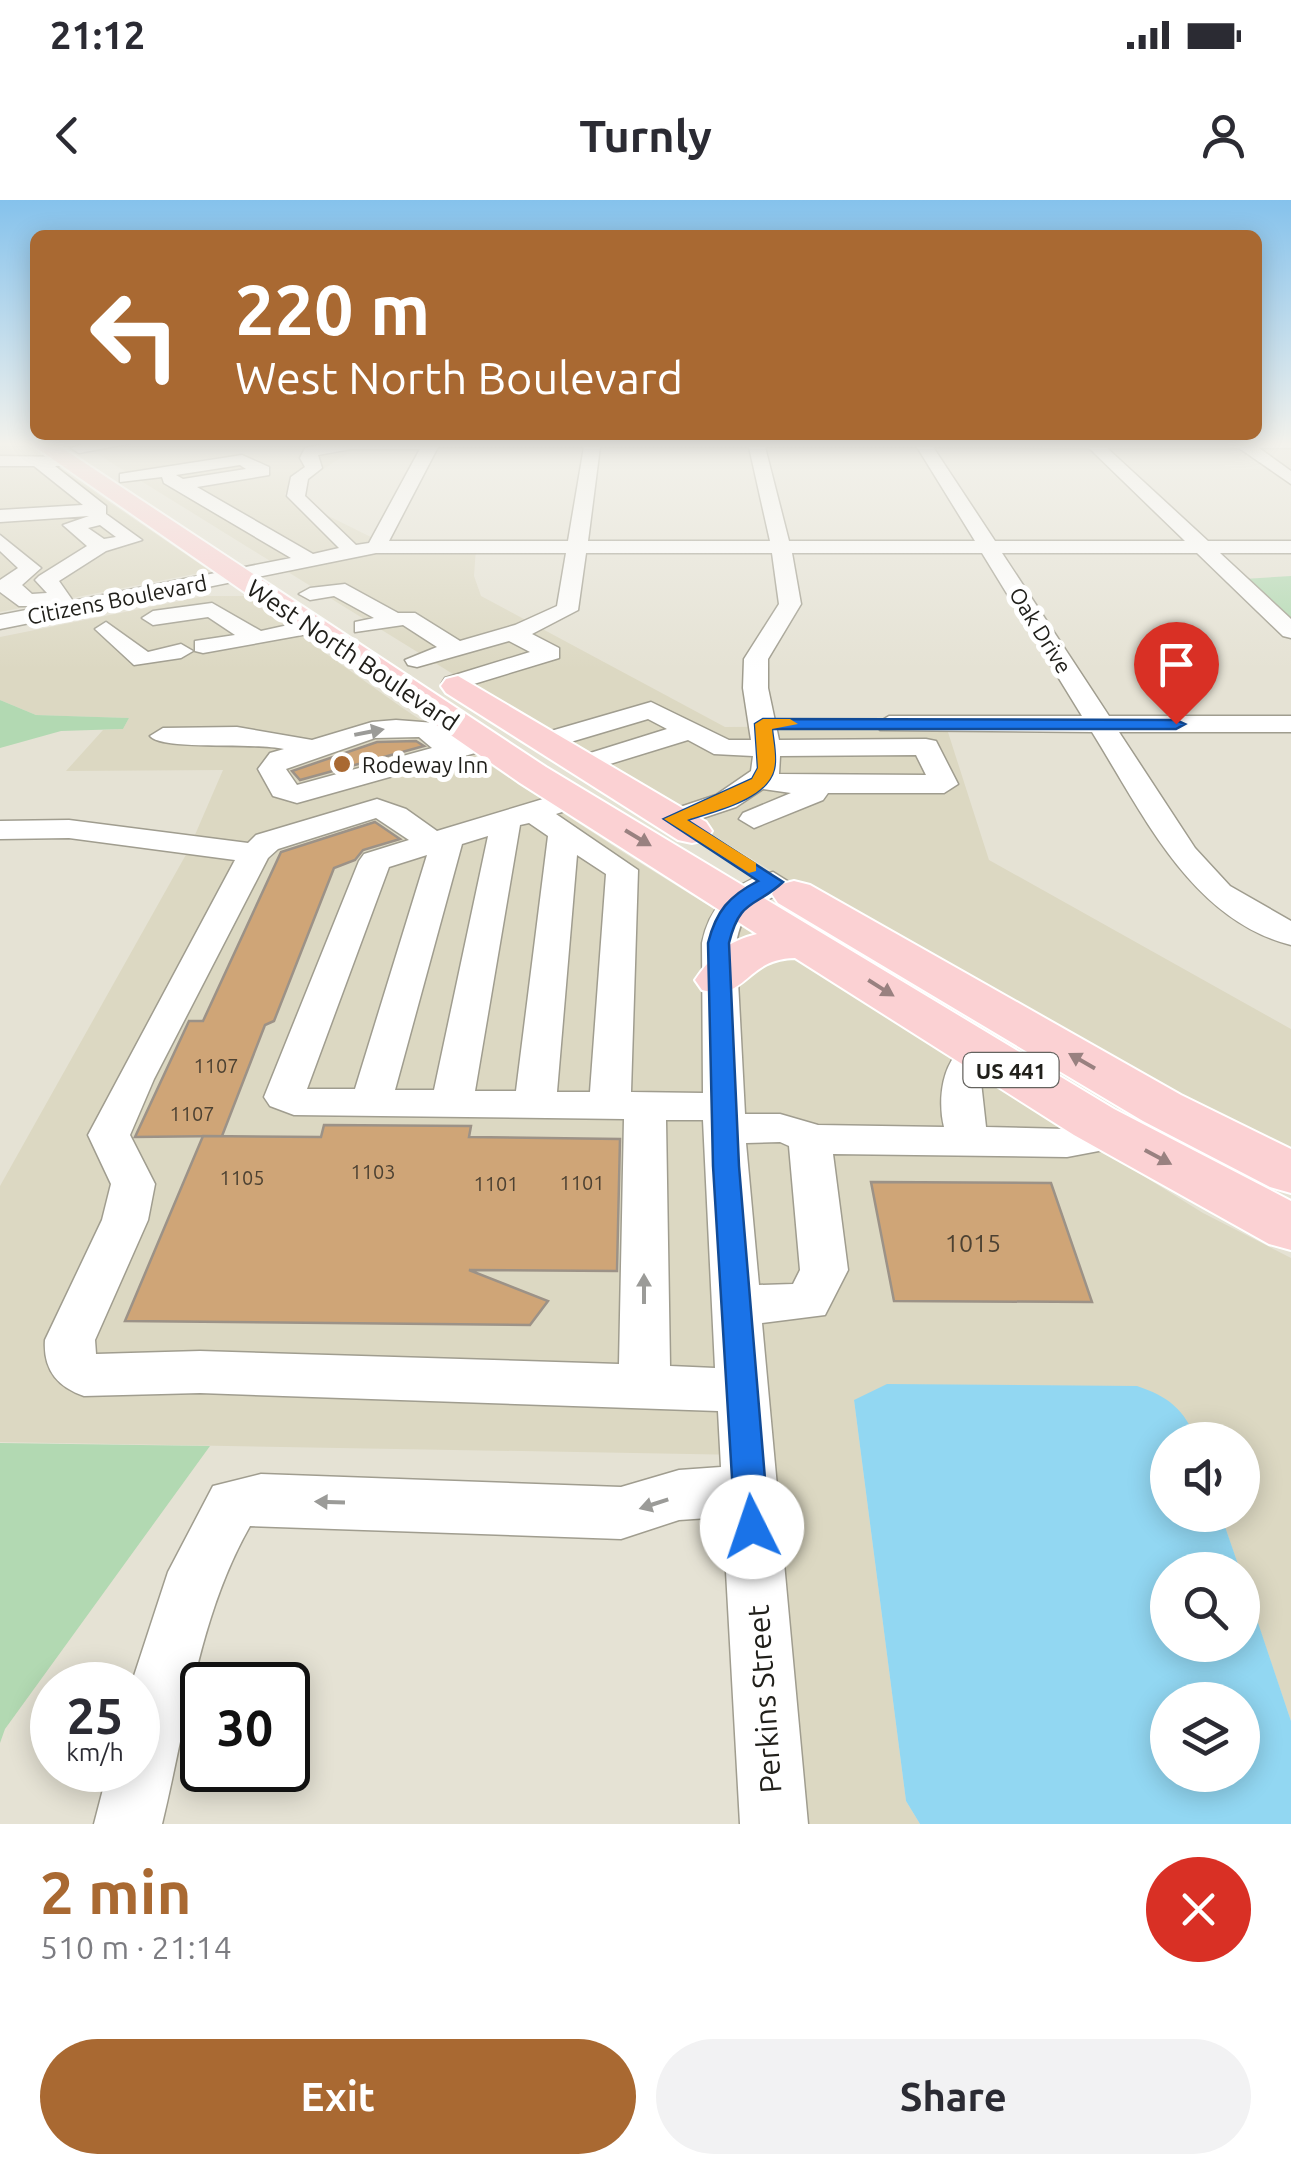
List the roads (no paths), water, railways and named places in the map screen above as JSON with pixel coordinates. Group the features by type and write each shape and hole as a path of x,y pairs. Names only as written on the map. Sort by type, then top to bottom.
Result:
{"main road":[{"name":"West North Boulevard","path":"185,518 236,563 343,607 454,736 574,799 744,873 1162,1108 1291,1173"},
{"name":"West North Boulevard","path":"185,518 236,563"},
{"name":"West North Boulevard","path":"236,563 273,555 417,660 456,666 548,741 574,799"},
{"name":"West North Boulevard","path":"574,799 673,819 744,873 812,944 1106,1129 1291,1228"},
{"path":"718,980 739,954 758,945 812,944"}],"street":[{"path":"12,518 72,525 103,520 132,540 66,558 46,580 68,602 86,633 204,609 219,611 256,638"},
{"path":"230,518 273,555"},
{"path":"314,518 340,530 350,552 343,607"},
{"path":"376,547 392,518"},
{"path":"456,666 511,633 566,610 582,518"},
{"path":"761,780 766,768 754,674 757,654 782,624 791,603 773,518"},
{"name":"Oak Drive","path":"970,518 1198,874 1238,907 1291,935"},
{"path":"1172,518 1291,630"},
{"path":"72,525 100,546"},
{"path":"0,541 31,568 4,585 27,601 68,602"},
{"path":"350,552 376,547 1291,547"},
{"name":"Citizens Boulevard","path":"0,622 236,563"},
{"path":"106,628 143,660 256,638 343,607 407,618 456,666"},
{"path":"456,666 551,653 511,633"},
{"path":"548,741 651,710 724,748 764,735 1100,724 1291,724"},
{"path":"372,730 454,736 298,794 283,790 272,768 280,759 308,748 372,730"},
{"path":"689,731 574,799 375,861 284,1098 294,1102 628,1106 784,1128 800,1131 810,1139 1067,1142 1089,1140 1106,1129"},
{"path":"673,819 726,800 761,780 814,785 944,784 926,747 805,747 764,735"},
{"path":"163,736 255,736 289,740 308,748"},
{"path":"754,819 814,794 805,747"},
{"path":"535,1105 574,799"},
{"path":"574,799 622,870 628,1106 644,1386"},
{"path":"441,840 377,808 267,842 255,853 134,1079 109,1135 133,1184 125,1220 70,1340 68,1359 84,1375 200,1372 742,1390"},
{"path":"452,1104 519,816"},
{"path":"0,830 69,828 255,853"},
{"path":"371,1102 441,840"},
{"name":"Perkins Street","path":"744,873 724,919 718,980 736,1306 774,1824"},
{"path":"970,1141 958,1106 958,1087 966,1065 982,1052"},
{"path":"736,1306 800,1304 816,1292 824,1270 810,1139"},
{"path":"128,1824 194,1582 214,1530 234,1504 262,1499 621,1513 678,1495 749,1490"}],"water":[{"path":"887,1384 1137,1386 1157,1394 1174,1405 1187,1422 1150,1422 1150,1532 1227,1532 1234,1552 1150,1552 1150,1662 1260,1662 1260,1629 1291,1721 1291,1824 920,1824 906,1801 854,1400"}],"place":[{"name":"Rodeway Inn","path":"342,764"}]}
